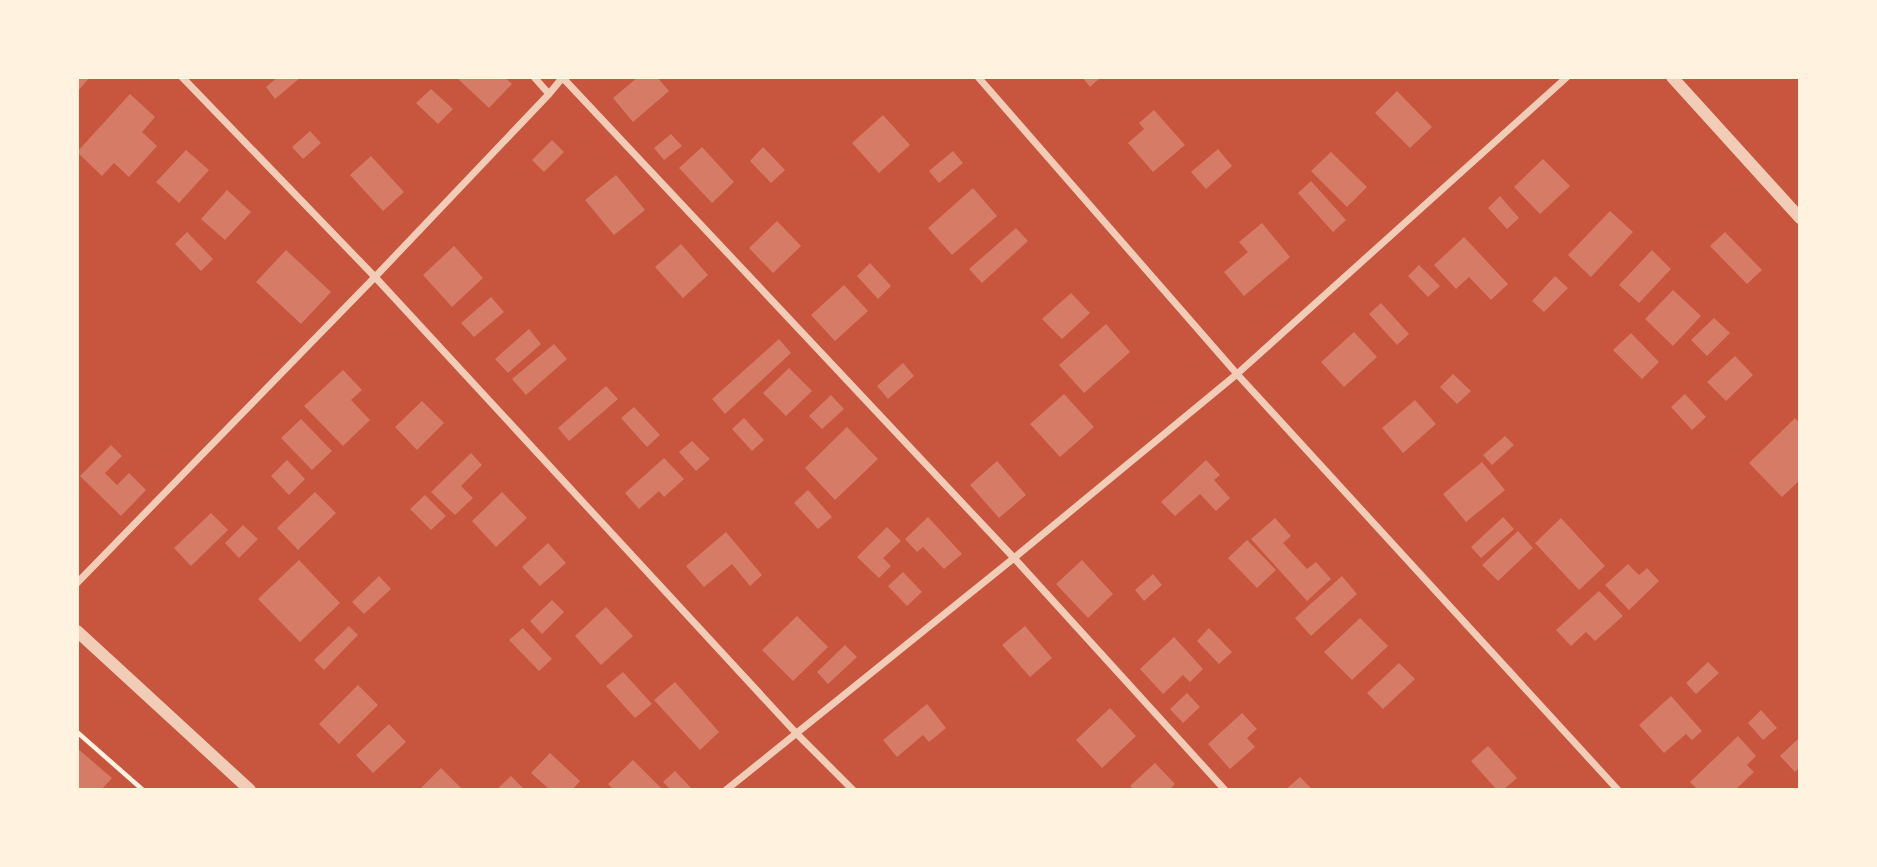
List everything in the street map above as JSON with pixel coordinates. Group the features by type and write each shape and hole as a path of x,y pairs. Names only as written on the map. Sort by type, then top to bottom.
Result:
{"street":[{"path":"182,77 375,277 797,734 853,790"},
{"path":"534,77 549,94"},
{"path":"77,583 375,277 563,77 1014,558 1225,790"},
{"path":"978,77 1237,374 1618,790"},
{"path":"726,790 1237,374 1567,77"},
{"path":"1672,77 1800,218"},
{"path":"77,631 250,790"}],"path":[{"path":"77,732 143,790"}],"building":[{"path":"77,77 90,77 77,92"},
{"path":"278,77 301,77 275,99 266,87"},
{"path":"456,77 504,77 512,84 489,108"},
{"path":"638,77 657,77 669,91 633,122 613,98"},
{"path":"1082,77 1101,77 1090,87"},
{"path":"431,89 453,109 438,124 416,103"},
{"path":"1397,91 1432,127 1410,148 1375,113"},
{"path":"130,94 155,117 142,132 157,146 129,177 114,163 102,176 77,152"},
{"path":"1154,110 1185,145 1153,172 1128,143 1144,129 1139,123"},
{"path":"883,115 910,145 879,173 852,143"},
{"path":"310,131 321,143 303,159 292,147"},
{"path":"671,134 682,146 664,160 654,148"},
{"path":"552,140 564,152 544,172 532,160"},
{"path":"702,147 734,182 712,203 679,168"},
{"path":"763,147 785,170 771,183 750,161"},
{"path":"1218,149 1232,166 1206,189 1191,172"},
{"path":"186,150 209,170 179,203 156,182"},
{"path":"953,151 963,163 939,183 929,171"},
{"path":"1331,152 1367,187 1347,207 1311,171"},
{"path":"371,156 404,192 383,211 350,175"},
{"path":"1543,159 1570,186 1540,214 1514,187"},
{"path":"616,175 645,210 614,235 585,200"},
{"path":"1311,181 1346,220 1333,232 1298,193"},
{"path":"973,188 997,216 952,255 928,228"},
{"path":"227,190 251,212 225,240 201,219"},
{"path":"1500,196 1519,218 1507,229 1488,208"},
{"path":"1610,211 1633,232 1591,277 1568,255"},
{"path":"777,221 801,246 773,273 749,248"},
{"path":"1262,223 1290,257 1244,296 1224,272 1248,252 1239,242"},
{"path":"1016,228 1028,241 982,283 969,269"},
{"path":"187,232 213,259 201,271 175,244"},
{"path":"1725,232 1762,270 1747,284 1710,246"},
{"path":"1464,237 1508,284 1491,300 1469,277 1456,289 1434,265"},
{"path":"681,244 708,275 683,298 655,267"},
{"path":"454,246 483,278 452,307 423,275"},
{"path":"286,250 331,292 301,324 256,282"},
{"path":"1652,250 1671,269 1639,303 1619,285"},
{"path":"870,263 891,286 878,299 857,276"},
{"path":"1419,265 1440,286 1428,297 1408,276"},
{"path":"1555,276 1568,288 1544,312 1532,301"},
{"path":"844,285 868,311 835,341 811,315"},
{"path":"1673,290 1701,316 1673,346 1645,319"},
{"path":"1071,293 1090,313 1062,339 1042,319"},
{"path":"491,297 504,312 474,337 461,323"},
{"path":"1381,303 1409,334 1397,345 1369,314"},
{"path":"1714,318 1730,333 1707,356 1691,340"},
{"path":"1106,324 1130,352 1084,393 1059,365"},
{"path":"529,329 541,344 508,373 495,359"},
{"path":"1354,332 1377,357 1344,387 1321,362"},
{"path":"1631,333 1659,362 1642,379 1613,350"},
{"path":"779,339 791,353 725,414 712,399"},
{"path":"554,344 567,359 526,395 512,379"},
{"path":"1735,356 1753,375 1726,401 1707,382"},
{"path":"903,363 914,376 888,399 877,386"},
{"path":"789,368 812,391 786,416 763,393"},
{"path":"343,370 362,390 351,400 370,420 343,446 304,406"},
{"path":"1453,374 1471,391 1457,404 1440,387"},
{"path":"606,386 618,399 569,441 558,428"},
{"path":"1064,394 1094,427 1060,457 1030,424"},
{"path":"1685,394 1706,417 1692,430 1671,407"},
{"path":"831,395 844,409 822,429 809,416"},
{"path":"1415,400 1436,424 1403,453 1382,428"},
{"path":"422,401 444,423 417,450 395,427"},
{"path":"634,407 660,435 647,447 621,418"},
{"path":"744,418 764,440 752,451 732,429"},
{"path":"1795,418 1800,424 1800,480 1782,497 1749,463"},
{"path":"301,419 332,451 312,470 281,438"},
{"path":"847,427 878,459 835,500 805,468"},
{"path":"1505,436 1514,445 1492,465 1483,455"},
{"path":"692,441 710,459 696,471 679,452"},
{"path":"111,445 122,456 105,473 117,485 129,473 146,490 121,516 80,476"},
{"path":"471,453 482,465 461,486 473,498 455,515 431,492"},
{"path":"664,458 684,479 664,497 659,491 639,509 625,493"},
{"path":"287,460 305,479 289,495 271,476"},
{"path":"1206,460 1220,475 1214,480 1230,498 1216,511 1200,494 1175,516 1161,502"},
{"path":"997,461 1026,495 999,518 970,485"},
{"path":"1482,462 1505,490 1466,522 1443,494"},
{"path":"808,490 832,517 818,529 794,503"},
{"path":"315,492 336,513 298,550 277,528"},
{"path":"502,492 527,518 496,547 472,521"},
{"path":"425,495 446,516 431,530 410,509"},
{"path":"211,513 228,530 191,566 174,548"},
{"path":"928,517 962,554 944,569 923,547 917,552 905,539"},
{"path":"1503,517 1514,529 1481,558 1471,547"},
{"path":"1275,518 1291,536 1283,543 1307,569 1316,562 1331,579 1307,601 1251,539"},
{"path":"1561,518 1605,566 1579,590 1535,543"},
{"path":"243,525 258,539 239,558 225,543"},
{"path":"887,527 901,541 883,558 891,566 879,578 857,557"},
{"path":"1518,531 1533,548 1498,581 1482,565"},
{"path":"726,532 762,575 750,586 732,564 704,587 686,566"},
{"path":"1247,540 1276,570 1257,588 1228,558"},
{"path":"548,543 566,563 540,586 522,567"},
{"path":"299,560 340,603 300,642 258,599"},
{"path":"1082,560 1113,594 1088,618 1056,584"},
{"path":"1628,564 1639,575 1647,568 1659,581 1629,610 1605,585"},
{"path":"903,572 922,592 907,606 888,586"},
{"path":"1153,574 1162,585 1144,601 1135,590"},
{"path":"379,576 391,589 364,614 352,602"},
{"path":"1342,576 1357,594 1311,636 1295,618"},
{"path":"1599,591 1623,616 1595,641 1586,632 1571,646 1556,630"},
{"path":"552,600 564,612 542,634 530,621"},
{"path":"606,607 633,636 601,665 575,636"},
{"path":"797,616 828,647 793,681 762,650"},
{"path":"1360,618 1388,646 1352,680 1324,652"},
{"path":"349,626 358,635 324,670 314,660"},
{"path":"1025,626 1052,658 1030,677 1002,645"},
{"path":"523,628 552,659 539,671 509,640"},
{"path":"1209,628 1232,652 1219,664 1197,641"},
{"path":"1174,637 1203,669 1190,682 1183,675 1163,694 1140,669"},
{"path":"845,645 857,657 828,684 817,672"},
{"path":"1708,662 1719,673 1696,694 1686,683"},
{"path":"1399,663 1415,679 1383,709 1367,693"},
{"path":"623,672 652,704 635,718 606,686"},
{"path":"675,682 719,732 700,750 654,700"},
{"path":"358,685 378,705 339,744 319,724"},
{"path":"1187,693 1200,707 1183,723 1170,709"},
{"path":"1671,696 1702,731 1692,740 1686,734 1664,753 1639,725"},
{"path":"927,704 946,728 929,742 923,735 897,757 883,740"},
{"path":"1110,708 1136,736 1102,768 1076,740"},
{"path":"1761,710 1777,728 1763,740 1748,723"},
{"path":"1242,713 1257,729 1247,738 1255,747 1230,769 1208,744"},
{"path":"389,724 406,742 373,773 356,755"},
{"path":"1738,736 1756,756 1747,765 1754,772 1735,790 1698,790 1690,782"},
{"path":"1800,737 1800,767 1795,772 1780,756"},
{"path":"1488,746 1517,778 1503,790 1497,790 1471,761"},
{"path":"77,748 112,778 101,790 77,790"},
{"path":"550,753 580,781 572,790 550,790 531,773"},
{"path":"633,760 663,790 614,790 608,784"},
{"path":"1155,763 1175,784 1169,790 1134,790 1130,786"},
{"path":"441,768 461,788 419,790"},
{"path":"675,771 693,790 671,790 663,782"},
{"path":"511,776 525,790 496,790"},
{"path":"1300,777 1313,790 1285,790"}]}
